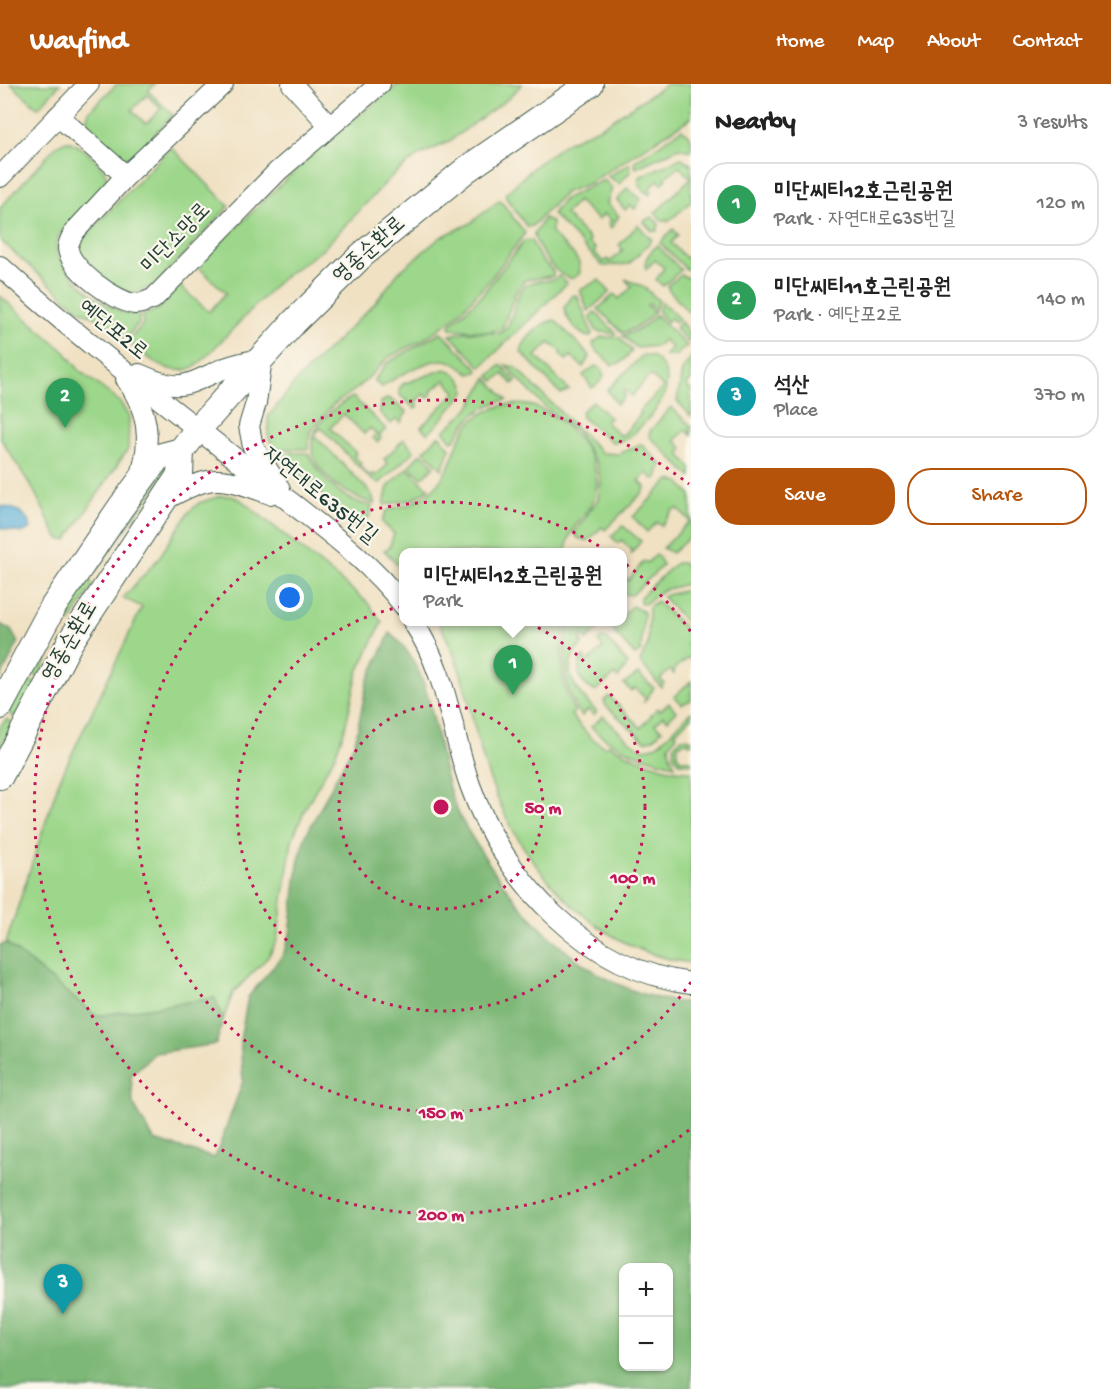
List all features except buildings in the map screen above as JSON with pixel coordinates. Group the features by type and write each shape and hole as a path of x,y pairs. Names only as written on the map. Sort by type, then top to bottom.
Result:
{"main road":[{"name":"영종순환로","path":"0,776 70,642 180,475 181,451 198,429 262,358 362,255 467,170 590,84"},
{"name":"영종순환로","path":"0,706 53,607 139,483 158,457 181,451"}],"street":[{"path":"0,177 89,84"},
{"name":"미단소망로","path":"223,84 126,177 75,231 68,249 73,262 95,283 125,300 143,303 160,291 226,222 329,125 380,84"},
{"path":"292,84 329,125"},
{"path":"58,116 126,177"},
{"name":"예단포2로","path":"0,266 115,364 198,429"},
{"path":"115,364 163,384 183,386 198,382 221,369 262,358 256,403 249,418 251,439 287,500"},
{"path":"115,364 141,403 147,421 148,450 139,483"},
{"name":"자연대로635번길","path":"198,429 287,500 381,580 399,600"},
{"path":"162,501 196,483 220,478 287,500"},
{"path":"416,626 442,678 471,786 498,843 520,876 546,907 576,935 611,959 639,971 691,982"}],"green space":[{"path":"11,84 60,84 38,108"},
{"path":"117,84 155,84 148,91 173,115 134,156 128,157 113,153 94,135 86,122 89,111","holes":["147,95 161,109 146,124 132,110"]},
{"path":"399,84 522,84 510,97 448,142 418,156 392,176 322,250 282,278 198,365 188,369 170,369 152,361 128,342 143,324 143,315 159,309 179,285 209,312 226,293 197,266 320,146"},
{"path":"667,84 691,84 691,118 588,184 566,192 532,226 527,227 506,198 506,193 536,165 566,143 601,127"},
{"path":"682,129 691,138 691,151 679,148 636,168 634,162"},
{"path":"66,141 78,146 91,156 106,174 107,180 97,196 63,230 57,241 58,254 67,269 97,298 118,310 139,315 139,323 125,339 101,320 78,309 0,240 0,208 56,146"},
{"path":"171,147 229,206 154,286 133,294 116,287 95,272 77,252 78,244"},
{"path":"681,158 691,164 691,178 679,167 665,177 667,179 662,184 658,180 649,189 652,192 649,195 639,185 639,177"},
{"path":"629,164 631,171 619,184 608,176"},
{"path":"691,178 691,202 668,222 665,219 663,221 655,213"},
{"path":"604,180 612,188 607,203 619,216 611,228 608,224 611,220 604,214 598,220 578,201 565,214 590,240 588,242 596,249 594,252 604,262 607,259 610,262 623,250 619,245 638,225 652,240 629,264 603,266 552,214 564,199"},
{"path":"627,188 641,199 635,209 630,205 625,210 617,200"},
{"path":"500,200 525,233 490,280 453,319 424,339 389,357 359,387 333,405 310,432 308,449 273,449 268,435 268,417 298,379 375,303 399,272 441,237 469,224"},
{"path":"652,217 659,224 657,231 652,231 643,221"},
{"path":"544,218 552,222 551,233 574,255 579,263 580,273 574,278 568,278 555,269 539,247 534,234"},
{"path":"673,229 678,235 671,243 686,258 691,257 691,269 686,269 660,243"},
{"path":"531,240 540,258 553,271 553,276 525,280 515,294 502,329 488,332 450,329 450,325 481,296 524,241"},
{"path":"657,245 681,270 663,286 656,280 664,268 655,260 646,269 645,265 648,256"},
{"path":"681,275 691,279 691,309 688,312 668,289 668,285"},
{"path":"559,276 567,283 481,367 450,335 465,332 501,333 509,323 517,298 524,287 532,282 551,280"},
{"path":"625,279 644,287 659,301 655,310 650,304 647,305 654,313 639,326 623,333 598,309 614,294 619,299 632,287"},
{"path":"599,280 610,292 588,311 580,290"},
{"path":"573,295 577,296 592,333 590,337 577,330 565,312 564,308"},
{"path":"0,296 64,351 80,371 120,402 129,417 128,449 67,540 61,540 56,535 33,489 0,438"},
{"path":"662,302 679,319 675,322 671,318 667,322 658,312"},
{"path":"595,312 615,334 596,331 590,316"},
{"path":"656,315 687,346 675,356 665,355 672,348 664,340 657,346 637,348 623,336 642,328"},
{"path":"555,320 590,356 583,367 571,356 566,360 560,354 561,351 549,343 536,356 569,390 561,394 521,352 525,342 534,332"},
{"path":"681,322 689,333 688,342 675,328"},
{"path":"441,332 478,369 477,372 470,374 455,363 442,360 414,368 382,387 374,381 387,363"},
{"path":"601,337 619,337 632,351 621,363 612,365 594,348 593,343"},
{"path":"643,355 652,356 660,364 665,372 666,390 657,407 637,430 626,439 612,442 582,417 581,412 593,401 610,418 606,422 619,435 624,434 641,414 639,412 663,387 650,375 632,396 625,390 623,393 625,396 617,404 607,390"},
{"path":"691,357 691,380 686,386 691,390 691,416 677,401 682,371"},
{"path":"501,365 516,381 513,384 503,374 494,381 489,376"},
{"path":"505,365 515,367 602,453 619,454 641,444 661,464 657,478 653,479 647,473 639,481 645,487 644,491 605,530 602,527 588,541 578,538 574,533 598,499 601,482 597,464 576,431 545,407"},
{"path":"595,366 601,368 604,376 592,388 583,375"},
{"path":"445,369 453,372 459,378 465,392 427,433 421,427 456,392 445,380 431,391 428,398 424,394 415,402 418,406 415,409 400,395 399,389 403,384"},
{"path":"487,378 507,400 483,408 476,413 464,425 455,440 451,441 444,431 470,407"},
{"path":"353,397 386,429 379,436 381,438 377,442 373,438 376,434 370,428 364,434 344,414 330,428 356,453 354,456 361,463 359,466 370,476 373,473 376,476 388,464 384,459 404,439 414,451 380,483 372,480 321,428 315,434 330,413"},
{"path":"389,398 407,412 400,423 396,419 391,424 380,413 381,402"},
{"path":"518,404 538,408 571,430 588,453 594,465 596,491 590,506 571,533 567,548 399,548 399,567 384,550 389,548 394,534 382,522 386,512 416,501 435,487 444,475 465,429 474,419 487,411 505,405"},
{"path":"671,407 691,426 691,435 686,430 675,440 683,449 679,454 691,467 691,477 649,436 650,431"},
{"path":"439,435 450,448 442,469 424,451"},
{"path":"315,436 371,493 375,504 345,491 321,470 314,458 312,445"},
{"path":"279,453 308,453 319,472 342,494 372,506 369,517 359,527 351,526 313,486 277,455"},
{"path":"421,453 434,466 422,478 409,466"},
{"path":"165,461 172,465 95,572 91,573"},
{"path":"407,468 429,489 413,499 384,505 388,487"},
{"path":"669,480 679,482 691,495 691,536 672,553 663,548 690,521 678,509 673,510 661,526 657,522 647,532 633,517"},
{"path":"220,496 232,496 241,500 367,602 382,622 358,672 345,728 336,753 305,809 292,840 277,940 268,957 233,993 223,1020 214,998 96,1016 6,943 59,781 142,607 123,598 158,559 189,512 199,503"},
{"path":"623,526 641,541 630,555 632,551 622,540 618,543 611,536"},
{"path":"657,554 663,565 632,595 627,594 627,580 644,561 647,563"},
{"path":"676,563 683,563 690,570 690,583 661,591 645,604 640,603 640,597"},
{"path":"87,579 93,586 69,623 63,621 61,618 81,581"},
{"path":"691,589 691,620 688,624 662,596"},
{"path":"657,601 691,634 691,640 687,644 691,648 691,656 675,668 674,674 670,670 660,679 664,683 661,687 640,662 648,644 649,607"},
{"path":"632,606 644,612 641,651 635,655 613,631 614,626 627,626 627,612"},
{"path":"0,624 11,630 18,643 0,679"},
{"path":"440,626 564,626 562,668 566,690 575,711 571,715 590,737 605,747 608,744 626,754 660,766 691,771 691,963 656,955 623,941 593,922 566,899 541,872 520,842 489,777 462,679"},
{"path":"568,626 601,626 587,640 583,636 580,638 583,643 575,653 570,671 576,688 597,712 594,715 588,710 582,716 570,695 565,671"},
{"path":"390,633 405,649 417,668 425,688 432,710 446,779 459,815 502,883 523,909 571,955 598,973 627,988 658,998 691,1003 691,1389 0,1389 0,945 6,943 96,1016 215,998 223,1020 216,1044 155,1053 131,1075 133,1104 154,1140 215,1158 243,1081 240,1040 248,997 283,955 290,935 298,864 305,837 355,742 367,683"},
{"path":"601,638 607,639 628,664 618,678 615,675 595,691 583,682 579,668 583,657 588,662 603,648 598,641"},
{"path":"44,648 52,650 39,676 36,676 31,672"},
{"path":"638,674 654,688 646,699 635,688 631,691 624,684"},
{"path":"29,679 35,684 19,715 11,716 8,711"},
{"path":"691,681 691,700 682,704 674,697"},
{"path":"609,696 641,728 657,708 660,711 669,703 676,711 668,720 663,716 655,724 662,730 653,739 645,741 606,706 604,701"},
{"path":"691,712 691,717 675,733 677,736 669,745 670,756 675,765 630,752 609,741 591,727 603,716 631,742 648,748 665,738"},
{"path":"7,719 14,724 0,755 0,726"},
{"path":"682,738 691,739 691,744 685,742 678,745 677,755 682,760 691,760 691,764 681,763 673,756 674,745"}],"water":[{"path":"0,506 20,512 27,518 31,528 22,533 0,528"}],"place":[{"name":"미단씨티11호근린공원","path":"65,428"},
{"name":"미단씨티12호근린공원","path":"513,695"},
{"name":"석산","path":"63,1314"}]}
